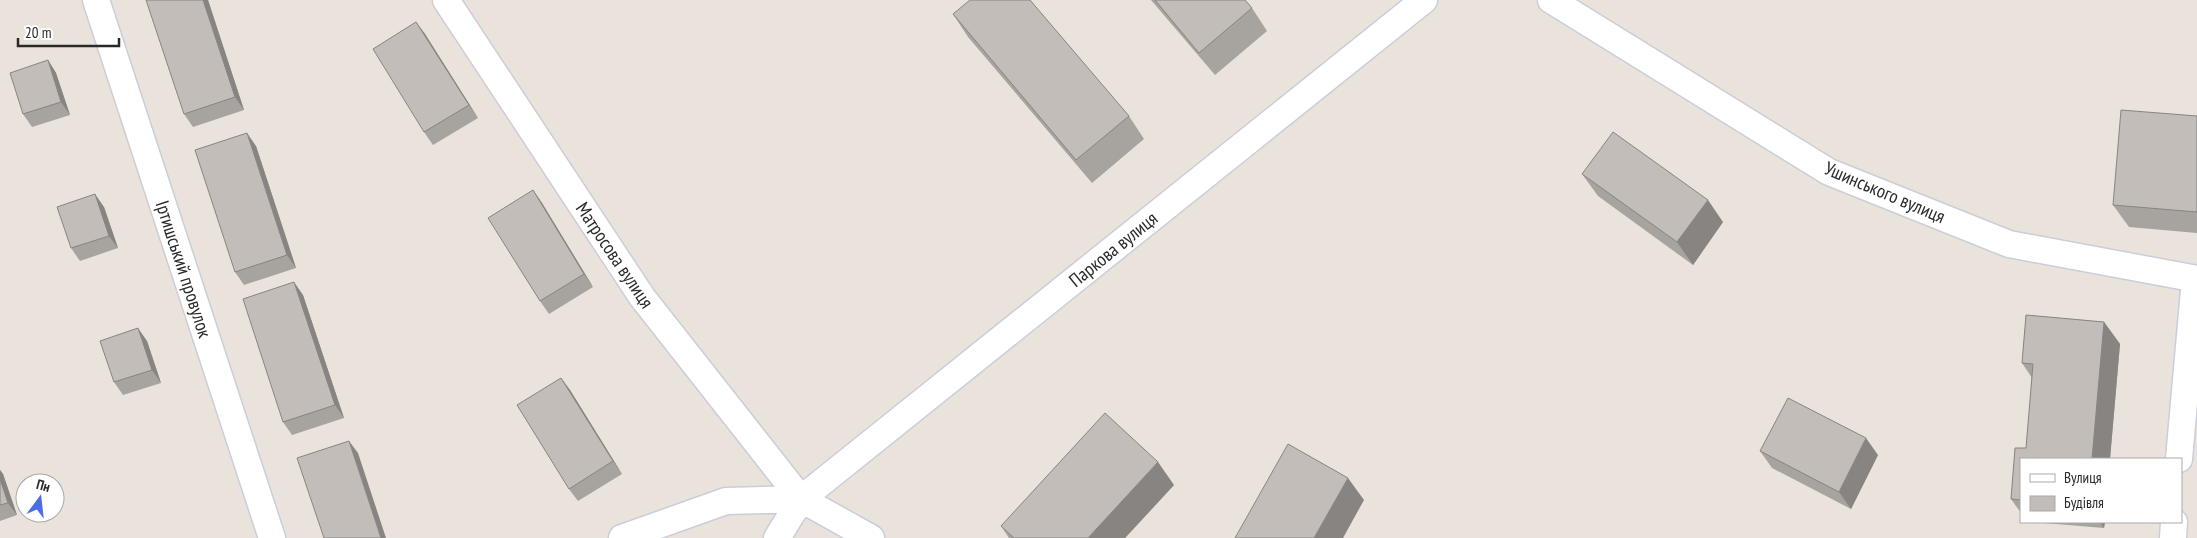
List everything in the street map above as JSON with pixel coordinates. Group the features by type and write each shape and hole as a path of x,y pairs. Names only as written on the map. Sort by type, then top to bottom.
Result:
{"street":[{"name":"Іртишський провулок","path":"96,0 272,538"},
{"name":"Матросова вулиця","path":"446,0 642,297 801,499"},
{"name":"Паркова вулиця","path":"777,538 801,499 1424,0"},
{"name":"Ушинського вулиця","path":"1552,0 1829,172 2010,244 2196,279"},
{"path":"2179,458 2196,279"},
{"path":"622,538 726,501 801,499 871,538"},
{"path":"2172,538 2174,523"}],"building":[{"path":"146,0 203,0 235,97 184,114"},
{"path":"970,0 1030,0 1129,116 1076,160 953,14"},
{"path":"1155,0 1245,0 1252,8 1199,53"},
{"path":"416,22 469,105 424,132 373,49"},
{"path":"48,60 61,102 23,114 10,73"},
{"path":"2121,110 2197,116 2197,212 2113,205"},
{"path":"1613,132 1708,200 1677,242 1582,174"},
{"path":"247,133 287,255 235,272 195,150"},
{"path":"533,190 584,274 540,301 488,218"},
{"path":"95,194 109,236 71,248 57,207"},
{"path":"294,282 335,405 283,422 243,299"},
{"path":"2026,315 2104,322 2092,458 2020,458 2020,500 2011,499 2015,448 2026,448 2033,364 2022,363"},
{"path":"138,328 152,370 114,382 100,341"},
{"path":"561,378 613,461 569,489 517,405"},
{"path":"1788,398 1866,438 1839,492 1760,451"},
{"path":"1105,413 1158,462 1088,538 1014,538 1001,526"},
{"path":"349,441 381,538 324,538 297,458"},
{"path":"1288,444 1348,478 1314,538 1235,538"},
{"path":"0,479 8,503 0,505"}]}
